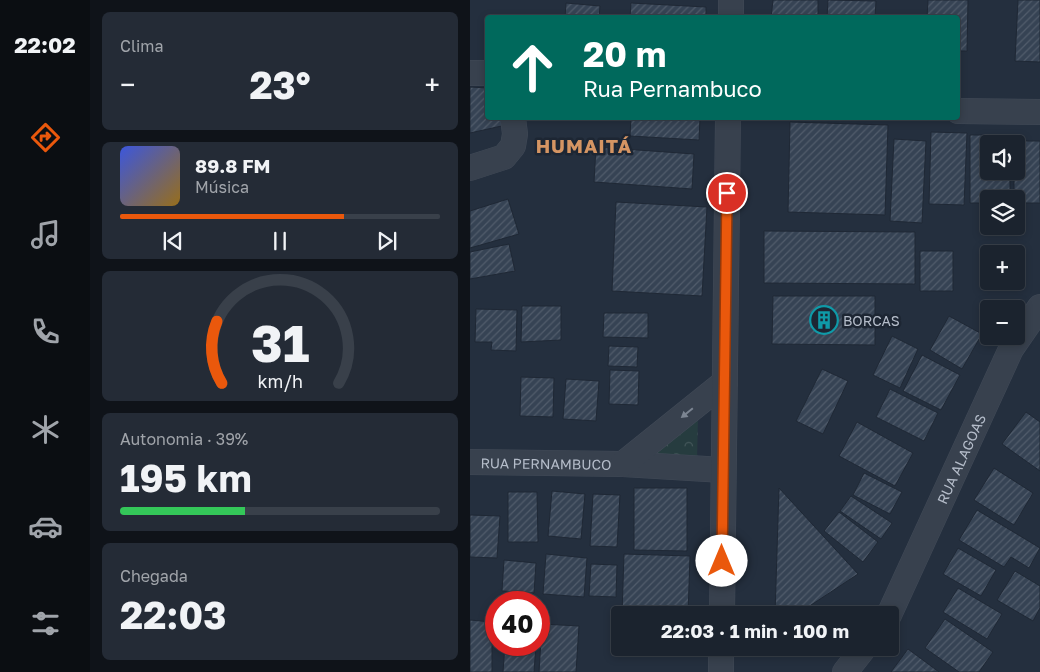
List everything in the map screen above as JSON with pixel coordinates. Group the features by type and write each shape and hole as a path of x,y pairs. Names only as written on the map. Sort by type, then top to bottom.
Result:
{"street":[{"path":"731,0 731,15"},
{"path":"470,73 485,73"},
{"path":"960,111 1040,112"},
{"path":"470,168 504,157 512,146 515,134 513,120"},
{"path":"722,606 728,120"},
{"name":"RUA ALAGOAS","path":"893,606 1011,349 1040,307"},
{"name":"RUA PERNAMBUCO","path":"623,464 725,382"},
{"name":"RUA PERNAMBUCO","path":"470,462 623,464 723,470"},
{"path":"721,656 721,672"},
{"path":"845,672 858,656"}],"green space":[{"path":"698,415 697,461 649,458"}],"building":[{"path":"773,0 818,0 818,15 771,15"},
{"path":"828,0 876,1 875,15 827,15"},
{"path":"928,0 968,0 967,51 960,51 960,15 927,15"},
{"path":"1018,0 1040,0 1040,62 1015,61"},
{"path":"566,3 600,6 599,15 565,15"},
{"path":"631,3 706,7 706,15 630,15"},
{"path":"470,87 485,88 485,120 506,120 506,125 470,133"},
{"path":"631,120 700,120 699,140 630,136"},
{"path":"790,122 888,125 885,215 788,212"},
{"path":"931,132 967,133 964,205 929,204"},
{"path":"970,135 980,135 980,180 1010,180 1010,190 980,190 980,203 970,203"},
{"path":"894,139 926,141 922,223 890,221"},
{"path":"1025,141 1040,141 1040,203 1025,203 1025,190 1014,190 1014,180 1025,180"},
{"path":"596,147 694,154 692,189 594,182"},
{"path":"508,199 519,234 470,248 470,211"},
{"path":"616,202 707,207 702,296 612,291"},
{"path":"764,231 915,232 915,284 764,283"},
{"path":"509,244 515,271 470,279 470,252"},
{"path":"920,251 953,251 953,291 920,291"},
{"name":"BORCAS","path":"773,296 875,296 875,345 772,344"},
{"path":"522,306 561,306 561,340 521,342"},
{"path":"476,309 517,310 516,351 491,350 492,342 475,342"},
{"path":"604,313 648,313 648,338 603,337"},
{"path":"949,316 980,333 980,338 962,369 930,350"},
{"path":"892,336 918,349 900,388 873,375"},
{"path":"609,346 638,347 637,367 608,366"},
{"path":"922,355 960,375 941,410 903,391"},
{"path":"822,369 848,381 823,434 796,421"},
{"path":"610,370 639,371 638,405 609,404"},
{"path":"521,377 554,378 553,417 520,416"},
{"path":"566,379 599,381 596,421 563,419"},
{"path":"890,389 938,413 924,441 876,417"},
{"path":"1026,412 1040,422 1040,471 1002,444"},
{"path":"857,422 913,453 895,486 839,456"},
{"path":"994,468 1033,493 1014,525 974,500"},
{"path":"864,473 902,492 890,514 853,495"},
{"path":"634,488 687,488 687,551 634,550"},
{"path":"779,488 858,574 810,606 775,606"},
{"path":"552,491 585,494 581,539 548,536"},
{"path":"508,492 537,492 538,542 508,542"},
{"path":"593,494 620,495 617,547 590,546"},
{"path":"851,496 892,523 881,539 840,511"},
{"path":"977,510 1040,548 1029,568 1011,557 1004,567 959,540"},
{"path":"839,512 878,542 863,562 824,531"},
{"path":"470,515 500,516 497,558 470,557"},
{"path":"958,548 996,570 981,596 943,574"},
{"path":"546,554 587,558 584,597 550,595 550,591 543,591"},
{"path":"624,554 690,556 688,606 622,606"},
{"path":"504,560 536,563 534,591 502,591"},
{"path":"591,564 617,565 616,597 589,596"},
{"path":"1015,571 1040,586 1040,608 1033,621 997,600"},
{"path":"958,588 1002,614 987,639 943,612"},
{"path":"945,619 993,652 979,672 959,672 925,648"},
{"path":"470,620 485,621 485,656 492,656 492,672 470,672"},
{"path":"550,624 579,626 576,672 539,672 540,656 550,656"},
{"path":"908,649 939,672 891,672"},
{"path":"504,656 535,656 534,672 503,672"}],"place":[{"name":"BORCAS","path":"824,320"}],"district":[{"name":"HUMAITÁ","path":"584,145"}],"route":[{"path":"722,561 727,193"}]}
